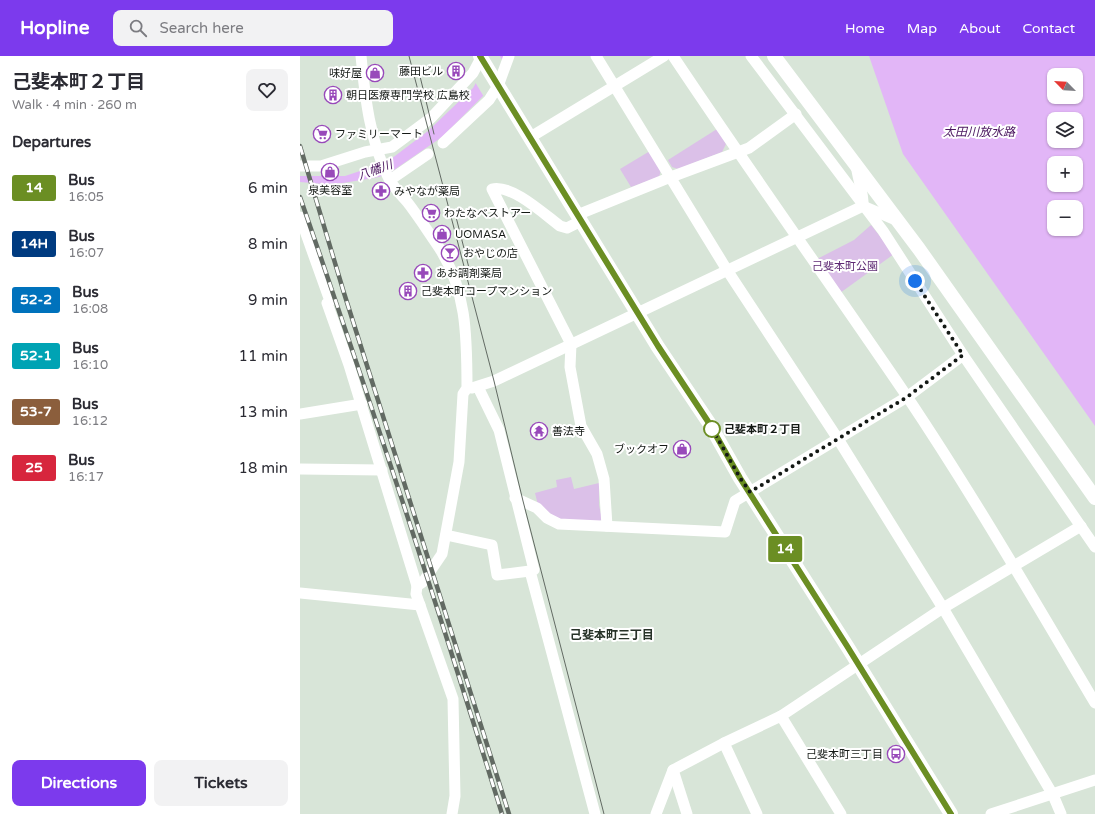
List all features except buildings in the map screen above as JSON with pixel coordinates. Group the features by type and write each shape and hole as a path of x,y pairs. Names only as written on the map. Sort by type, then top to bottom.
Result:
{"street":[{"path":"361,56 366,98 378,150 389,178 438,245 457,282 466,324 473,388 499,430 534,570 497,575 492,545 446,535"},
{"path":"443,143 489,100 509,56"},
{"path":"596,56 727,270 838,439 943,608 1053,795 1061,814"},
{"path":"530,138 664,56"},
{"path":"673,56 737,152 907,397 1014,566 1095,703"},
{"path":"751,56 883,231 963,355 1095,547"},
{"path":"774,56 899,221 1095,498"},
{"path":"300,166 321,166 365,152 392,147 431,118 473,73 482,58 637,313 709,423 740,478 858,664 950,814"},
{"path":"606,526 604,479 597,454 581,426 570,367 571,344 492,189 497,187 515,194 560,226 567,228 579,218 671,177 749,148 796,114"},
{"path":"389,178 428,154"},
{"path":"856,163 857,178 864,194 863,206"},
{"path":"417,586 423,582 442,554 459,462 463,394 863,206 899,221"},
{"path":"300,217 304,247 330,301 326,303 362,404 417,586 416,594 453,699 455,796 452,814"},
{"path":"515,498 537,508 547,518 559,524 725,532 735,501 907,397 963,355"},
{"path":"300,414 362,404"},
{"path":"300,469 382,470"},
{"path":"656,814 673,770 724,743 781,716 943,608 1081,526"},
{"path":"530,571 595,814"},
{"path":"300,593 420,605"},
{"path":"781,716 841,814"},
{"path":"724,743 757,814"},
{"path":"673,770 687,814"},
{"path":"991,814 1053,795 1095,780"}],"green space":[{"path":"717,129 726,144 722,152 678,169 672,167 668,160"},
{"path":"650,151 661,170 659,177 631,187 620,169"},
{"name":"己斐本町公園","path":"871,225 894,254 840,293 817,259 854,240"},
{"path":"571,477 574,489 599,483 599,505 602,519 598,523 559,520 538,505 535,493 557,487 556,480"}],"water":[{"name":"八幡川","path":"491,56 505,56 484,95 442,137 391,172 379,177 343,183 323,184 300,182 300,176 345,176 387,162 428,131 473,88"},
{"name":"太田川放水路","path":"869,56 1095,56 1095,426 903,154"}],"pier":[{"path":"490,56 500,56 504,63 484,97 475,82"}],"tram line":[{"path":"409,56 494,381 523,501 604,814"},
{"path":"418,68 434,134"},
{"path":"455,213 469,268"}],"railway":[{"path":"300,146 344,293 509,814"},
{"path":"300,197 404,505 502,814"}],"bus line":[{"name":"14","path":"480,56 637,313 709,423 740,478 847,646 866,679 951,814"}],"place":[{"name":"藤田ビル","path":"456,71"},
{"name":"味好屋","path":"375,73"},
{"name":"朝日医療専門学校 広島校","path":"333,95"},
{"name":"ファミリーマート","path":"322,134"},
{"name":"泉美容室","path":"330,172"},
{"name":"みやなが薬局","path":"381,191"},
{"name":"わたなべストアー","path":"431,213"},
{"name":"UOMASA","path":"442,234"},
{"name":"おやじの店","path":"450,253"},
{"name":"あお調剤薬局","path":"423,273"},
{"name":"己斐本町コープマンション","path":"408,291"},
{"name":"己斐本町２丁目","path":"712,429"},
{"name":"善法寺","path":"539,431"},
{"name":"ブックオフ","path":"682,449"},
{"name":"己斐本町三丁目","path":"896,754"}],"district":[{"name":"己斐本町三丁目","path":"612,635"}],"route":[{"path":"712,429 709,423 740,478 750,492 766,480 907,397 963,355 915,281"}]}
